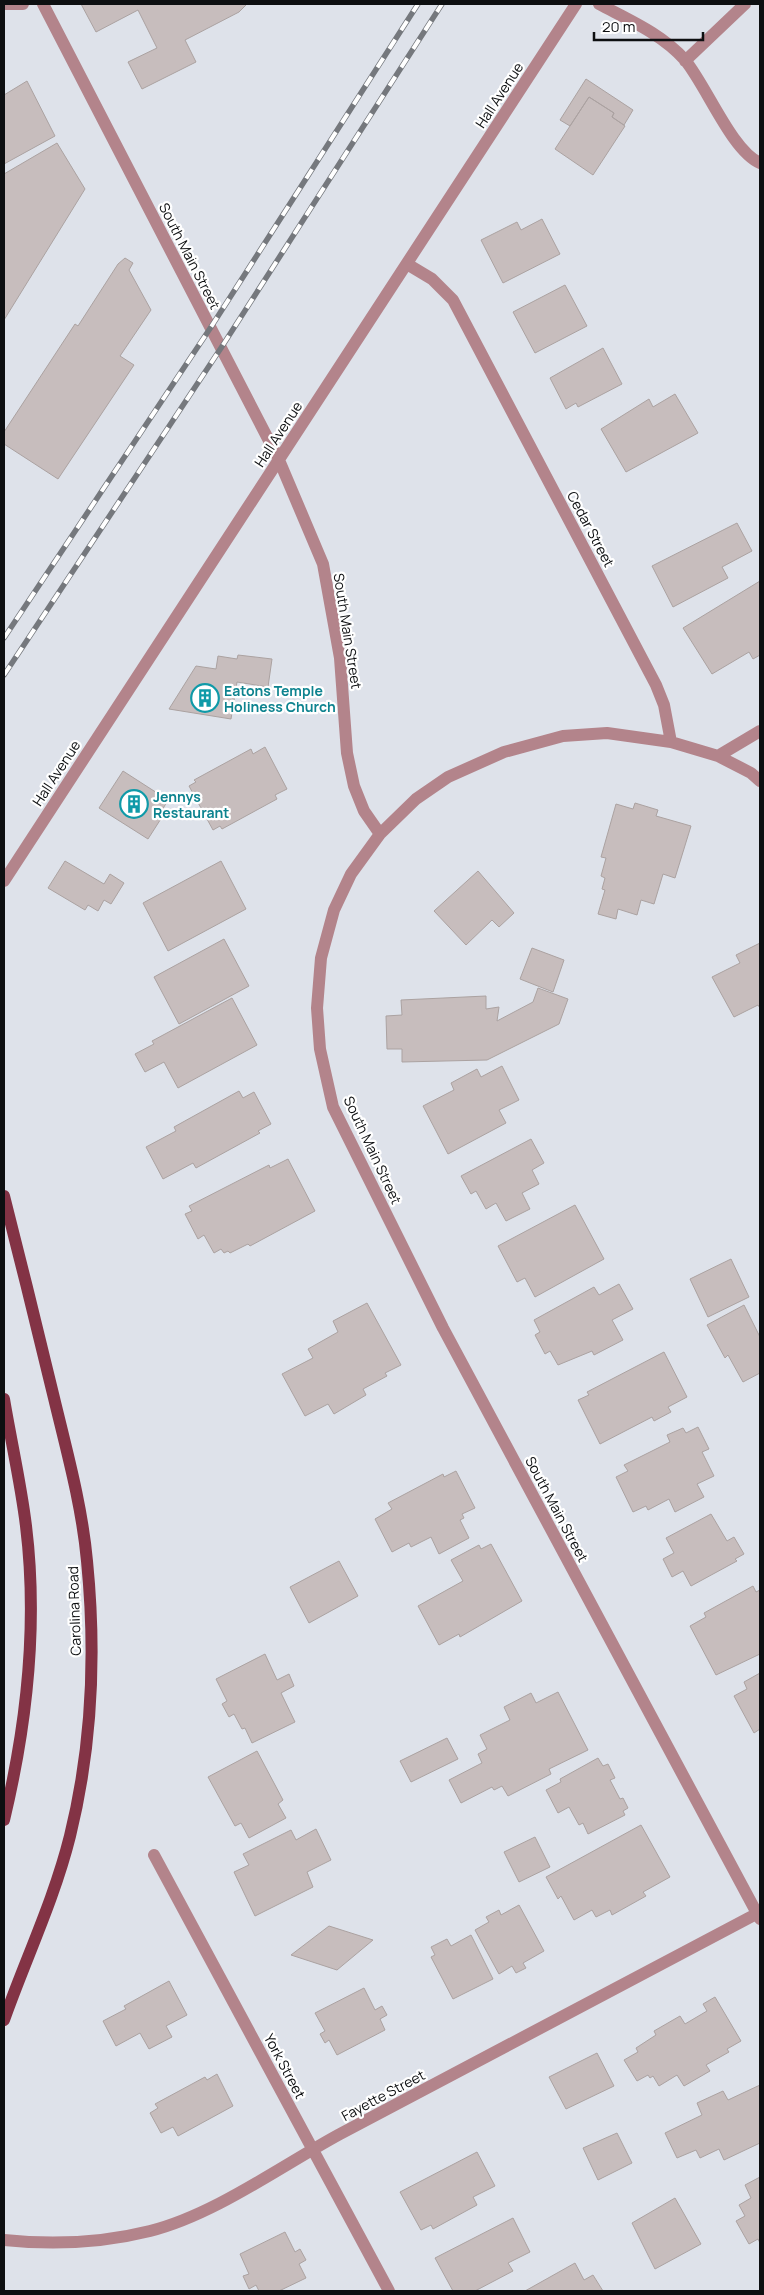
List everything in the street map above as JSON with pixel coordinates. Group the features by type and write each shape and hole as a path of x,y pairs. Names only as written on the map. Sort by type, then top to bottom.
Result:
{"main road":[{"name":"Carolina Road","path":"4,1196 76,1490 87,1561 91,1628 90,1692 86,1744 70,1835 56,1886 4,2020"},
{"path":"4,1399 26,1526 31,1591 29,1655 23,1719 14,1777 4,1820"}],"street":[{"path":"4,4 22,4"},
{"name":"South Main Street","path":"42,4 279,460 323,564 340,658 347,753 354,786 364,811 380,834 351,874 334,910 322,958 317,1008 320,1049 334,1107 443,1328 759,1915"},
{"name":"Hall Avenue","path":"4,881 576,4"},
{"path":"600,4 667,41 685,61 706,90 736,144 753,160 760,163"},
{"path":"685,61 745,4"},
{"name":"Cedar Street","path":"408,264 432,279 453,300 656,685 664,705 671,742"},
{"path":"718,756 760,731"},
{"path":"380,834 416,799 448,777 504,752 572,736 607,734 671,742 718,756 751,773 760,781"},
{"name":"York Street","path":"154,1855 389,2291"},
{"name":"Fayette Street","path":"4,2240 32,2243 98,2241 151,2231 201,2213 313,2149 759,1915"}],"building":[{"path":"81,4 247,4 239,12 185,40 196,62 142,89 128,62 157,48 138,10 96,32"},
{"path":"586,79 633,110 624,125 612,117 614,113 589,97 570,126 560,120"},
{"path":"27,81 55,136 4,164 4,95"},
{"path":"589,97 614,113 612,117 625,126 593,175 555,149"},
{"path":"57,143 85,189 4,320 4,174"},
{"path":"542,219 560,254 503,283 481,240 517,222 521,230"},
{"path":"125,258 133,263 129,270 151,310 120,356 134,365 58,479 4,444 4,432 75,324 78,326 118,264"},
{"path":"565,285 587,326 535,353 513,312"},
{"path":"603,348 622,384 578,407 576,403 566,409 550,378"},
{"path":"675,394 698,433 626,472 601,429 649,399 653,407"},
{"path":"737,523 752,551 722,567 728,578 673,607 652,566"},
{"path":"760,581 760,655 753,659 749,652 712,674 683,628"},
{"name":"Eatons Temple Holiness Church","path":"238,655 272,659 268,687 237,682 231,719 169,709 196,666 216,669 218,656 237,659"},
{"path":"265,747 287,789 275,795 277,799 222,829 220,826 213,830 189,786 196,782 194,780 251,749 253,754"},
{"name":"Jennys Restaurant","path":"123,771 168,800 161,812 164,814 148,839 99,808"},
{"path":"635,803 658,810 656,816 691,826 675,878 663,874 654,904 641,900 637,915 618,909 616,919 598,914 605,890 602,889 605,878 601,876 606,858 601,857 616,804 633,809"},
{"path":"65,861 104,884 110,874 124,883 111,904 104,900 98,911 88,905 85,910 48,888"},
{"path":"221,861 246,909 168,951 143,903"},
{"path":"478,871 514,913 499,927 492,920 466,945 434,911"},
{"path":"224,939 249,986 179,1024 154,977"},
{"path":"760,943 760,1008 758,1005 734,1017 712,977 740,963 736,955"},
{"path":"532,948 564,960 553,992 520,979"},
{"path":"538,988 568,999 559,1024 487,1060 402,1062 402,1049 387,1049 386,1016 402,1015 401,1000 486,996 486,1009 499,1007 497,1021 533,1002"},
{"path":"232,998 257,1045 178,1088 164,1062 145,1072 135,1054 154,1044 152,1041"},
{"path":"502,1066 519,1100 499,1110 506,1123 448,1154 423,1106 454,1090 451,1083 477,1069 481,1077"},
{"path":"239,1091 243,1098 254,1092 271,1124 258,1131 260,1133 196,1168 193,1163 163,1179 146,1147 176,1131 174,1127"},
{"path":"531,1139 544,1163 532,1170 539,1184 522,1193 530,1209 506,1221 496,1203 486,1209 476,1191 471,1194 461,1176"},
{"path":"288,1159 315,1211 250,1246 248,1244 230,1253 228,1251 224,1253 221,1249 214,1253 204,1235 198,1239 185,1214 192,1211 189,1206 269,1165 270,1168"},
{"path":"575,1205 604,1259 535,1297 525,1278 517,1282 498,1246"},
{"path":"731,1259 749,1297 708,1317 690,1279"},
{"path":"619,1284 633,1309 612,1320 623,1340 594,1355 592,1351 558,1365 550,1351 545,1354 535,1335 540,1332 534,1320 594,1287 599,1295"},
{"path":"367,1303 401,1365 385,1373 387,1376 363,1389 366,1395 334,1414 328,1404 305,1416 282,1374 313,1358 308,1349 338,1332 333,1321"},
{"path":"744,1305 760,1337 760,1373 743,1382 728,1355 725,1358 707,1325"},
{"path":"664,1352 687,1397 668,1407 671,1412 654,1421 652,1417 600,1444 578,1400 589,1395 587,1392"},
{"path":"698,1427 709,1449 702,1452 714,1476 697,1484 704,1497 675,1512 669,1499 648,1510 646,1506 633,1512 616,1477 628,1471 624,1465 670,1442 667,1435 683,1428 686,1433"},
{"path":"456,1471 475,1508 462,1514 464,1518 460,1520 469,1538 439,1554 431,1537 411,1547 409,1543 392,1552 375,1519 392,1509 388,1503 443,1474 444,1477"},
{"path":"711,1514 727,1541 734,1537 744,1554 735,1559 737,1561 691,1586 683,1571 672,1577 663,1559 674,1553 666,1538"},
{"path":"491,1544 522,1601 460,1637 459,1634 439,1645 418,1606 463,1581 451,1560 479,1545 481,1549"},
{"path":"339,1561 358,1596 309,1623 290,1587"},
{"path":"753,1586 756,1592 760,1590 760,1654 716,1675 690,1626 706,1617 704,1613"},
{"path":"265,1654 277,1680 289,1674 294,1686 281,1693 295,1722 252,1743 245,1728 242,1729 234,1714 229,1717 222,1704 227,1701 216,1679"},
{"path":"760,1673 760,1729 754,1733 734,1696 747,1689 744,1682"},
{"path":"558,1692 588,1750 549,1769 551,1774 508,1796 502,1786 494,1790 492,1787 461,1803 449,1780 482,1763 478,1754 487,1749 480,1735 510,1720 504,1707 531,1693 536,1703"},
{"path":"447,1738 458,1759 411,1782 400,1761"},
{"path":"257,1751 283,1800 278,1804 286,1818 249,1838 241,1823 235,1826 208,1777"},
{"path":"598,1758 603,1766 608,1764 615,1778 610,1780 620,1799 623,1798 628,1808 623,1811 625,1815 588,1834 583,1823 579,1825 569,1807 558,1813 546,1790 561,1782 560,1779"},
{"path":"641,1825 670,1877 643,1892 646,1896 612,1915 610,1910 596,1917 592,1910 574,1920 561,1896 558,1899 546,1877"},
{"path":"316,1829 331,1860 307,1872 313,1887 255,1916 234,1872 249,1865 243,1854 291,1830 296,1840"},
{"path":"535,1837 550,1867 519,1882 504,1852"},
{"path":"519,1905 544,1951 523,1963 526,1968 516,1973 512,1966 499,1974 475,1930 489,1922 486,1917 499,1910 501,1915"},
{"path":"329,1926 373,1940 337,1970 291,1955"},
{"path":"471,1935 493,1979 453,1999 431,1957 435,1955 431,1947 447,1939 451,1946"},
{"path":"169,1981 187,2015 166,2026 172,2037 149,2049 140,2033 116,2046 103,2021 126,2009 124,2006"},
{"path":"364,1988 375,2010 382,2006 387,2015 380,2019 385,2030 337,2055 329,2040 325,2043 320,2034 325,2031 315,2013"},
{"path":"715,1997 741,2041 727,2049 729,2052 706,2065 710,2071 684,2086 677,2075 659,2086 653,2076 650,2078 648,2075 637,2081 624,2060 638,2052 636,2048 656,2035 654,2031 680,2016 685,2024 707,2011 703,2004"},
{"path":"597,2053 614,2086 566,2109 549,2077"},
{"path":"217,2074 233,2106 178,2136 173,2127 161,2133 150,2113 158,2108 155,2104 205,2077 207,2080"},
{"path":"760,2085 760,2143 724,2160 719,2149 700,2158 696,2150 677,2158 665,2133 702,2115 697,2103 723,2091 728,2100"},
{"path":"617,2133 632,2163 598,2180 583,2148"},
{"path":"477,2152 495,2186 473,2197 477,2205 433,2229 431,2225 421,2230 400,2192"},
{"path":"760,2177 760,2243 758,2239 749,2244 736,2221 745,2216 739,2205 751,2198 745,2185"},
{"path":"675,2198 701,2244 655,2269 632,2223"},
{"path":"513,2218 530,2252 508,2263 513,2271 475,2291 453,2291 435,2258"},
{"path":"285,2232 295,2252 300,2249 306,2260 299,2264 306,2278 279,2291 259,2291 256,2285 249,2289 243,2276 249,2274 240,2254"},
{"path":"575,2263 584,2280 593,2275 603,2291 525,2291"}],"railway":[{"path":"4,638 211,327 418,4"},
{"path":"4,675 221,348 442,4"}],"place":[{"name":"Eatons Temple Holiness Church","path":"205,698"},
{"name":"Jennys Restaurant","path":"134,804"}]}
